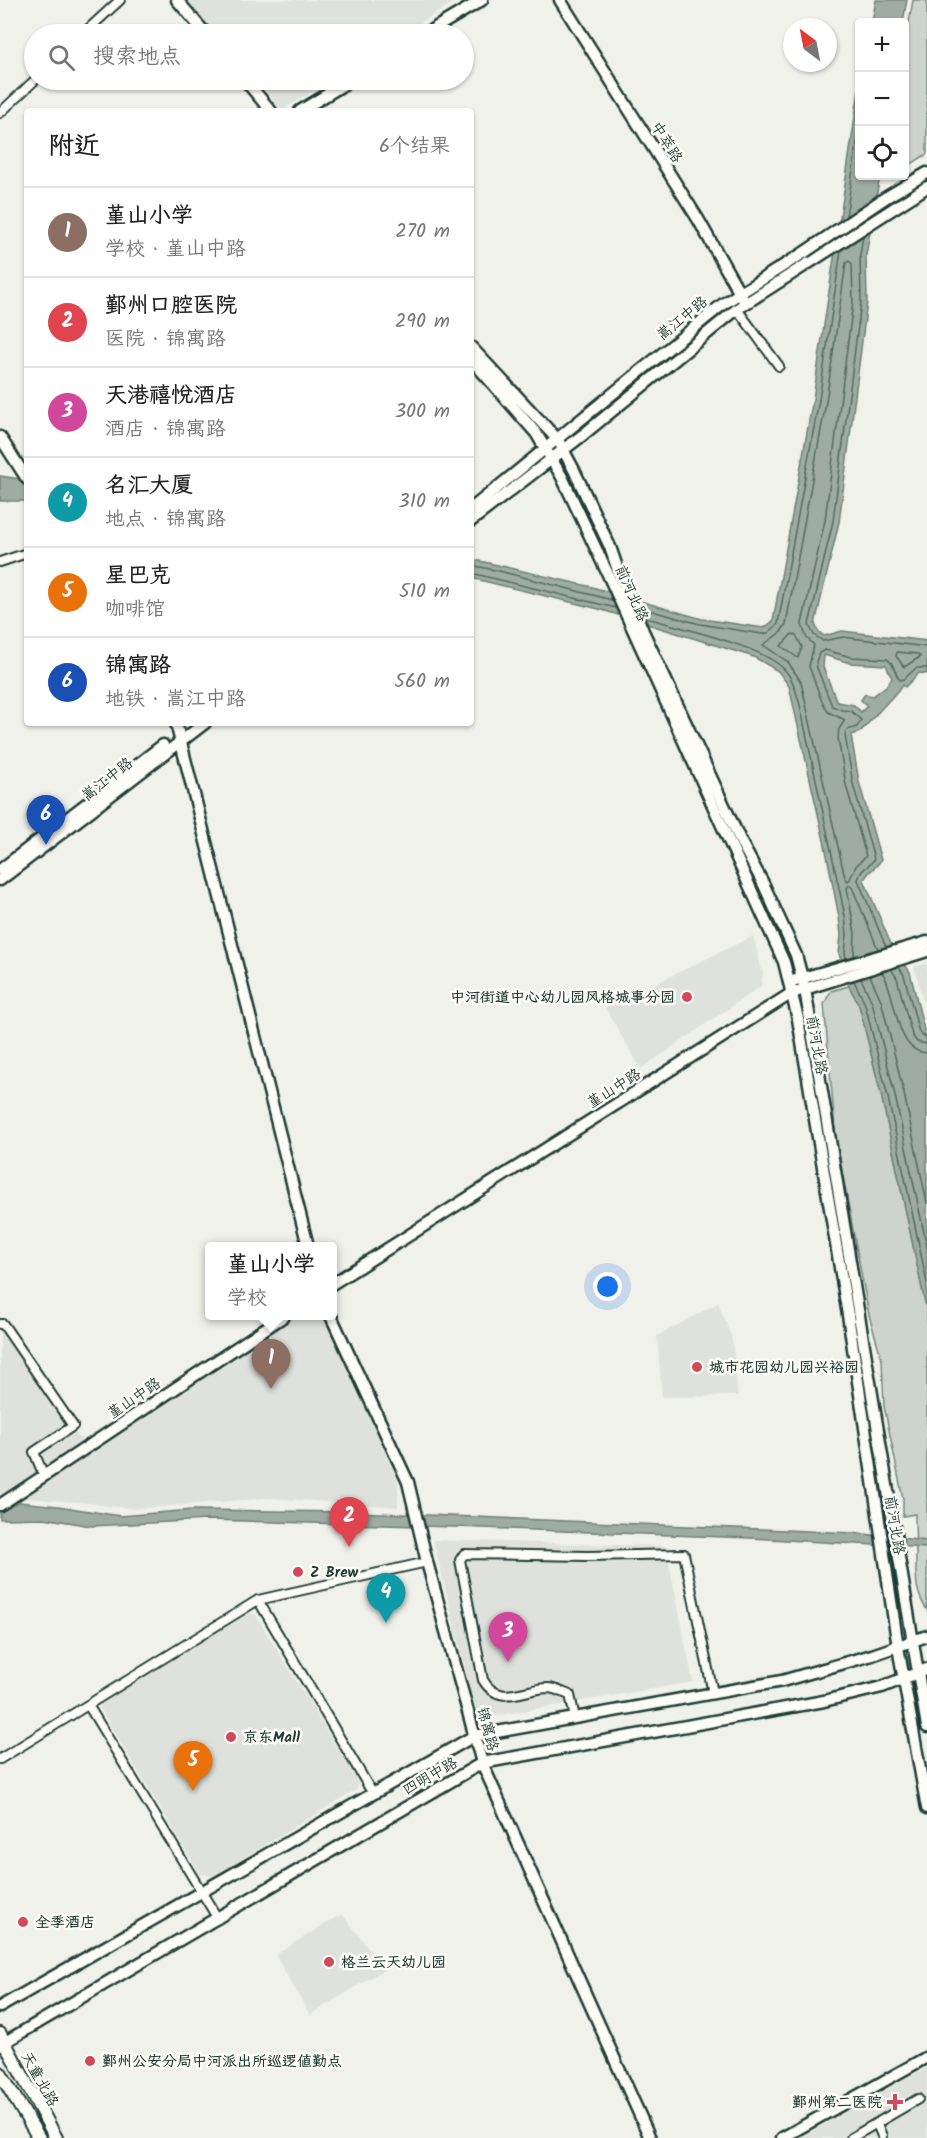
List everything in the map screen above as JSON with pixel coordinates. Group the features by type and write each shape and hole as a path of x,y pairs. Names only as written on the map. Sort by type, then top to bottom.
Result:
{"main road":[{"path":"169,0 189,24"},
{"path":"177,0 197,24"},
{"path":"442,24 482,0"},
{"name":"中萃路","path":"560,0 698,219 741,302"},
{"path":"245,90 260,108"},
{"path":"253,90 268,108"},
{"path":"305,108 335,90"},
{"name":"嵩江中路","path":"474,519 552,460 560,445 723,304 741,302 807,257 885,198 927,172"},
{"name":"嵩江中路","path":"807,257 927,187"},
{"name":"前河北路","path":"474,350 560,445 610,547 638,630 784,962 791,988 846,1303 898,1647 927,1808"},
{"name":"前河北路","path":"474,362 536,433 552,460 638,630 741,844 763,883 796,955 803,984 912,1642 922,1671 927,1727"},
{"path":"0,437 24,474"},
{"name":"嵩江中路","path":"474,507 546,449 560,445"},
{"name":"嵩江中路","path":"0,870 179,732 196,726"},
{"path":"179,732 307,1242"},
{"name":"嵩江中路","path":"0,880 179,732"},
{"name":"堇山中路","path":"337,1281 791,988 906,953 927,942"},
{"name":"堇山中路","path":"906,953 927,951"},
{"name":"堇山中路","path":"0,1505 278,1320"},
{"name":"锦寓路","path":"333,1320 408,1482 482,1763 650,2138"},
{"name":"四明中路","path":"0,2007 474,1736 782,1681 898,1647 927,1636"},
{"name":"四明中路","path":"1,2041 218,1919 482,1763 824,1701 882,1687 922,1671"},
{"name":"天童北路","path":"1,2041 56,2138"},
{"path":"784,2138 927,2057"},
{"path":"0,2073 39,2138"}],"street":[{"path":"94,24 120,0"},
{"path":"0,113 24,90"},
{"path":"741,302 778,366"},
{"path":"0,562 24,554"},
{"path":"0,1324 3,1324 73,1426 34,1452 44,1476"},
{"path":"575,1718 570,1695 550,1688 501,1695 489,1691 483,1680 462,1571 460,1560 464,1554 588,1556 684,1554 713,1693"},
{"path":"0,1759 258,1600 428,1562"},
{"path":"258,1600 372,1794"},
{"path":"88,1705 218,1919"},
{"path":"851,2138 918,2099"},
{"path":"877,2124 882,2137"}],"shaded area":[{"path":"186,0 457,0 419,24 207,24"},
{"path":"913,0 927,0 927,154 909,165 909,72 909,22"},
{"path":"265,90 315,90 285,108 280,108"},
{"name":"中河街道中心幼儿园风格城事分园","path":"753,936 763,973 761,986 641,1069 605,1008"},
{"path":"927,963 927,1017 914,966"},
{"path":"849,986 859,1005 881,1094 927,1312 927,1610 917,1585 915,1514 903,1516 903,1499 884,1406 882,1360 869,1315 836,1139 824,1004 831,991"},
{"name":"城市花园幼儿园兴裕园","path":"718,1303 732,1339 738,1396 662,1397 657,1336"},
{"path":"286,1320 328,1320 398,1481 398,1507 269,1498 133,1509 0,1496 0,1326 89,1452"},
{"path":"433,1540 666,1546 693,1682 484,1718 476,1714"},
{"path":"249,1613 256,1615 358,1782 357,1789 214,1876 200,1874 99,1707 101,1702"},
{"name":"格兰云天幼儿园","path":"343,1915 385,1969 310,2015 275,1955"},
{"name":"鄞州第二医院","path":"927,2067 927,2138 799,2138"}],"water":[{"path":"876,0 907,0 904,18 873,18"},
{"path":"855,117 855,180 879,180 866,255 867,302 839,522 815,624 824,636 842,631 927,641 927,674 919,673 905,687 903,685 860,732 851,735 859,782 881,860 864,880 890,942 910,972 927,1042 927,1312 881,1094 859,1005 849,986 839,954 841,935 839,917 789,686 778,671 754,657 599,609 474,579 474,560 592,587 702,619 764,628 773,621 813,399","holes":["824,655 850,663 886,665 892,678 873,696 865,694 861,700 867,706 861,712 854,705 837,702 823,667"]},
{"path":"0,476 24,480 24,501 0,501"},
{"path":"0,1500 120,1516 192,1510 355,1512 854,1533 927,1541 927,1548 751,1538 207,1520 91,1526 44,1518 0,1519"}],"place":[{"name":"锦寓路","path":"46,845"},
{"name":"中河街道中心幼儿园风格城事分园","path":"687,997"},
{"name":"城市花园幼儿园兴裕园","path":"697,1367"},
{"name":"堇山小学","path":"271,1389"},
{"name":"鄞州口腔医院","path":"349,1547"},
{"name":"Z Brew","path":"298,1572"},
{"name":"名汇大厦","path":"386,1623"},
{"name":"天港禧悦酒店","path":"508,1662"},
{"name":"京东Mall","path":"231,1737"},
{"name":"星巴克","path":"193,1791"},
{"name":"全季酒店","path":"23,1922"},
{"name":"格兰云天幼儿园","path":"329,1962"},
{"name":"鄞州公安分局中河派出所巡逻值勤点","path":"90,2061"},
{"name":"鄞州第二医院","path":"895,2102"}]}
